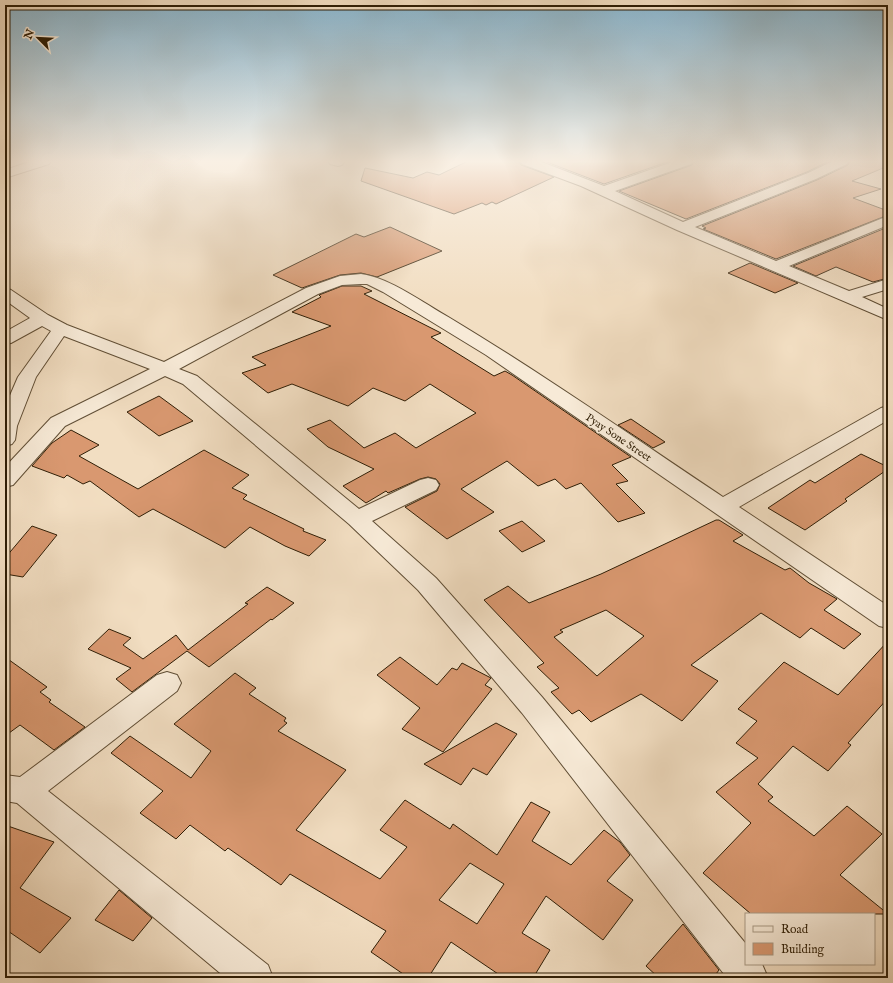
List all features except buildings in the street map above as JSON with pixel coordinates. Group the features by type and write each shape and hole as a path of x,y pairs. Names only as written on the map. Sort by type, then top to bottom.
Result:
{"street":[{"path":"639,207 683,227 848,296 888,315"},
{"path":"683,227 734,207"},
{"path":"776,266 888,220"},
{"name":"Pyay Sone Street","path":"5,480 58,422 165,369 312,290 340,281 361,278 370,280 389,289 492,351 888,619"},
{"path":"848,296 888,284"},
{"path":"5,293 51,324 190,380 357,519 427,584 532,705 750,978"},
{"path":"5,339 51,324"},
{"path":"5,440 7,426 51,324"},
{"path":"722,507 888,412"},
{"path":"357,519 428,485"},
{"path":"167,683 15,790 255,978"}]}
